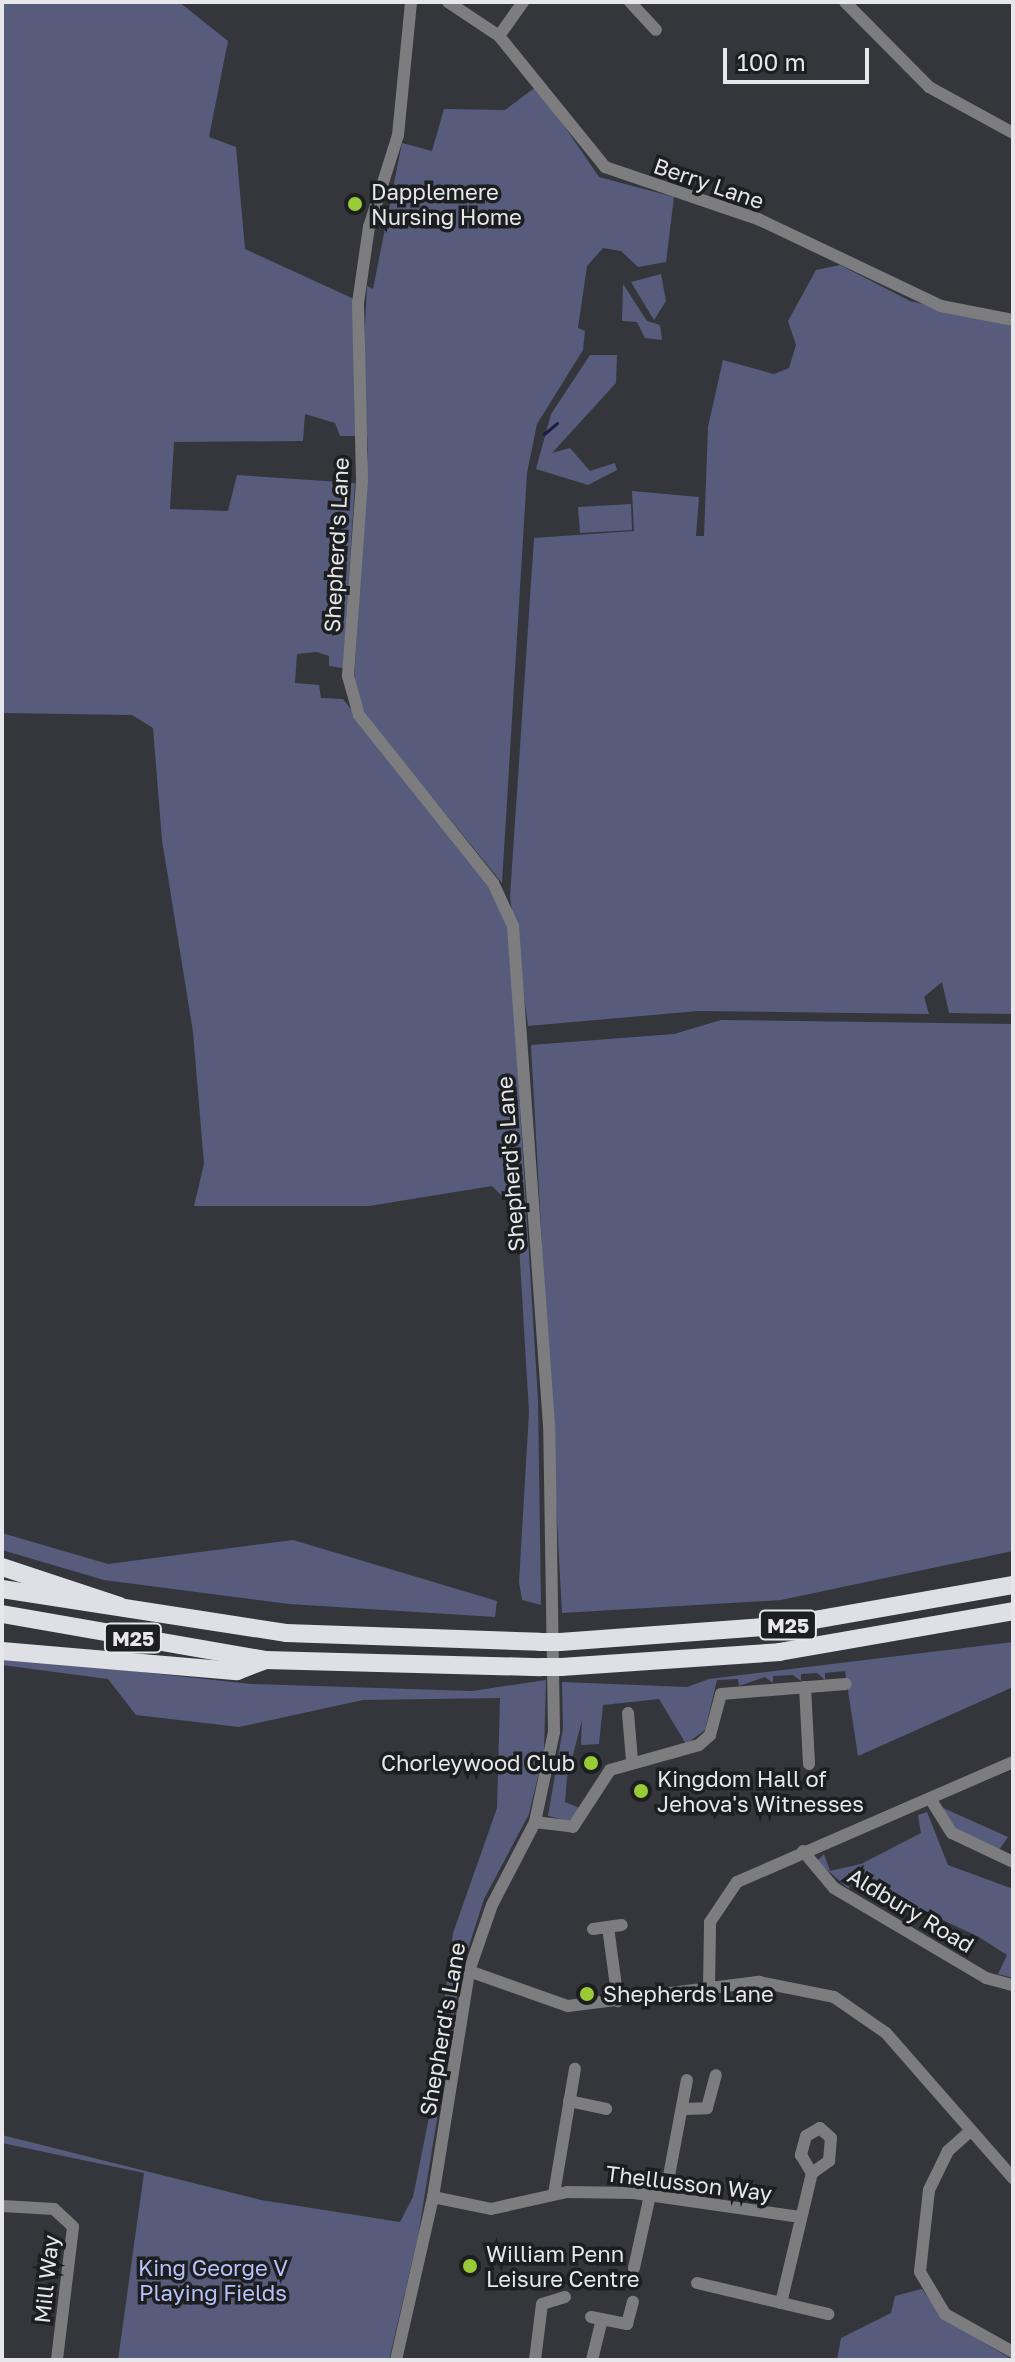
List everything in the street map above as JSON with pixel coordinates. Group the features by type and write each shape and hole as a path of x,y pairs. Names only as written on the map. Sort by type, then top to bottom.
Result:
{"highway":[{"name":"M25","path":"2,1567 92,1592 133,1613"},
{"name":"M25","path":"2,1589 133,1613 286,1633 560,1642 780,1626 1013,1585"},
{"name":"M25","path":"2,1614 265,1660 561,1667 779,1652 1013,1611"},
{"name":"M25","path":"2,1651 237,1671 265,1660"}],"street":[{"name":"Shepherd's Lane","path":"396,2360 433,2197 469,1971 492,1905 535,1822 554,1732 549,1425 513,926 493,883 359,715 348,676 362,479 358,303 369,227 398,135 411,2"},
{"name":"Berry Lane","path":"448,2 499,36 605,167 758,219 941,306 1013,320"},
{"path":"499,36 523,2"},
{"path":"630,2 647,27"},
{"path":"845,2 929,87 1013,133"},
{"path":"535,1822 578,1824 606,1773 632,1761 699,1745 724,1693 846,1684"},
{"path":"805,1687 809,1764"},
{"path":"628,1713 632,1761"},
{"path":"709,1989 707,1933 721,1900 748,1874 931,1800 1013,1762"},
{"path":"931,1800 952,1833 1013,1862"},
{"name":"Aldbury Road","path":"803,1851 834,1888 986,1978 1013,1985"},
{"path":"593,1929 615,1926 618,2001"},
{"path":"469,1971 554,2005 777,1984 845,2002 900,2048 968,2133 1013,2178"},
{"path":"554,2194 575,2069"},
{"path":"683,2109 707,2108 716,2075"},
{"path":"665,2197 687,2080"},
{"path":"569,2101 606,2109"},
{"path":"968,2133 948,2151 929,2190 918,2242 920,2272 945,2314 1013,2352"},
{"name":"Thellusson Way","path":"781,2303 812,2173"},
{"name":"Thellusson Way","path":"433,2197 491,2209 554,2194 650,2195 800,2217"},
{"path":"634,2268 650,2195"},
{"name":"Mill Way","path":"6,2206 63,2212 73,2227 57,2360"},
{"path":"697,2283 828,2314"},
{"path":"535,2360 542,2304 565,2297"},
{"path":"592,2360 596,2318 627,2324 633,2302"}],"green space":[{"path":"2,2 179,2 228,41 209,137 236,147 245,249 354,299 355,436 340,436 335,423 305,414 303,441 174,442 170,509 228,511 237,475 355,483 343,668 329,666 329,656 317,652 297,654 295,683 319,685 321,698 343,699 484,878 509,929 538,1400 541,1605 522,1600 519,1582 529,1412 517,1211 492,1186 369,1206 194,1206 204,1164 193,1032 162,840 153,728 132,715 2,713"},
{"path":"537,86 599,177 674,197 666,262 638,267 621,251 603,248 587,266 578,328 585,331 583,350 537,424 527,473 502,883 366,716 354,682 368,451 363,363 367,286 373,289 402,143 432,151 444,109 505,110"},
{"path":"840,265 910,301 1013,326 1013,1014 949,1013 942,982 924,997 929,1014 698,1011 528,1026 510,897 534,538 634,531 632,491 699,497 696,536 704,536 708,427 723,360 774,374 789,368 796,345 788,321 816,270"},
{"path":"661,274 666,301 654,320 631,282"},
{"path":"623,284 647,321 660,325 662,340 645,338 637,322 622,321"},
{"path":"590,355 617,355 616,383 552,453 570,448 590,471 615,463 617,470 588,485 536,469 551,414"},
{"path":"631,504 632,530 580,533 578,507"},
{"path":"721,1020 1013,1024 1013,1551 781,1600 562,1613 531,1045 674,1034"},
{"path":"2,1533 108,1564 293,1540 497,1601 495,1617 289,1604 104,1580 2,1550"},
{"path":"1013,1642 1013,1687 858,1756 845,1671 825,1673 825,1680 817,1673 801,1674 801,1681 793,1675 773,1676 773,1683 765,1677 739,1686 738,1679 717,1680 705,1730 686,1744 659,1699 603,1705 599,1744 581,1745 582,1720 567,1778 565,1802 582,1809 569,1821 548,1816 563,1728 562,1682 687,1687 709,1679"},
{"name":"King George V Playing Fields","path":"2,1657 251,1684 472,1691 546,1680 544,1751 529,1814 484,1899 461,1971 418,2236 389,2360 118,2360 144,2173 2,2143 2,2135 261,2200 400,2222 413,2197 431,2107 453,1933 497,1808 500,1698 363,1700 239,1727 136,1715 108,1679 2,1665"},
{"path":"941,1807 1008,1837 999,1850 955,1830"},
{"path":"927,1812 948,1865 1013,1889 1013,1978 998,1974 1007,1955 979,1937 885,1893 882,1881 848,1873 849,1889 817,1861 824,1854 830,1871 861,1864 921,1833 918,1815"},
{"path":"922,2289 944,2319 1013,2360 837,2360 841,2338 891,2313 895,2296"}],"waterway":[{"path":"544,434 557,423"}],"place":[{"name":"Dapplemere Nursing Home","path":"355,204"},
{"name":"Chorleywood Club","path":"591,1763"},
{"name":"Kingdom Hall of Jehova's Witnesses","path":"641,1791"},
{"name":"Shepherds Lane","path":"587,1994"},
{"name":"William Penn Leisure Centre","path":"470,2266"}]}
